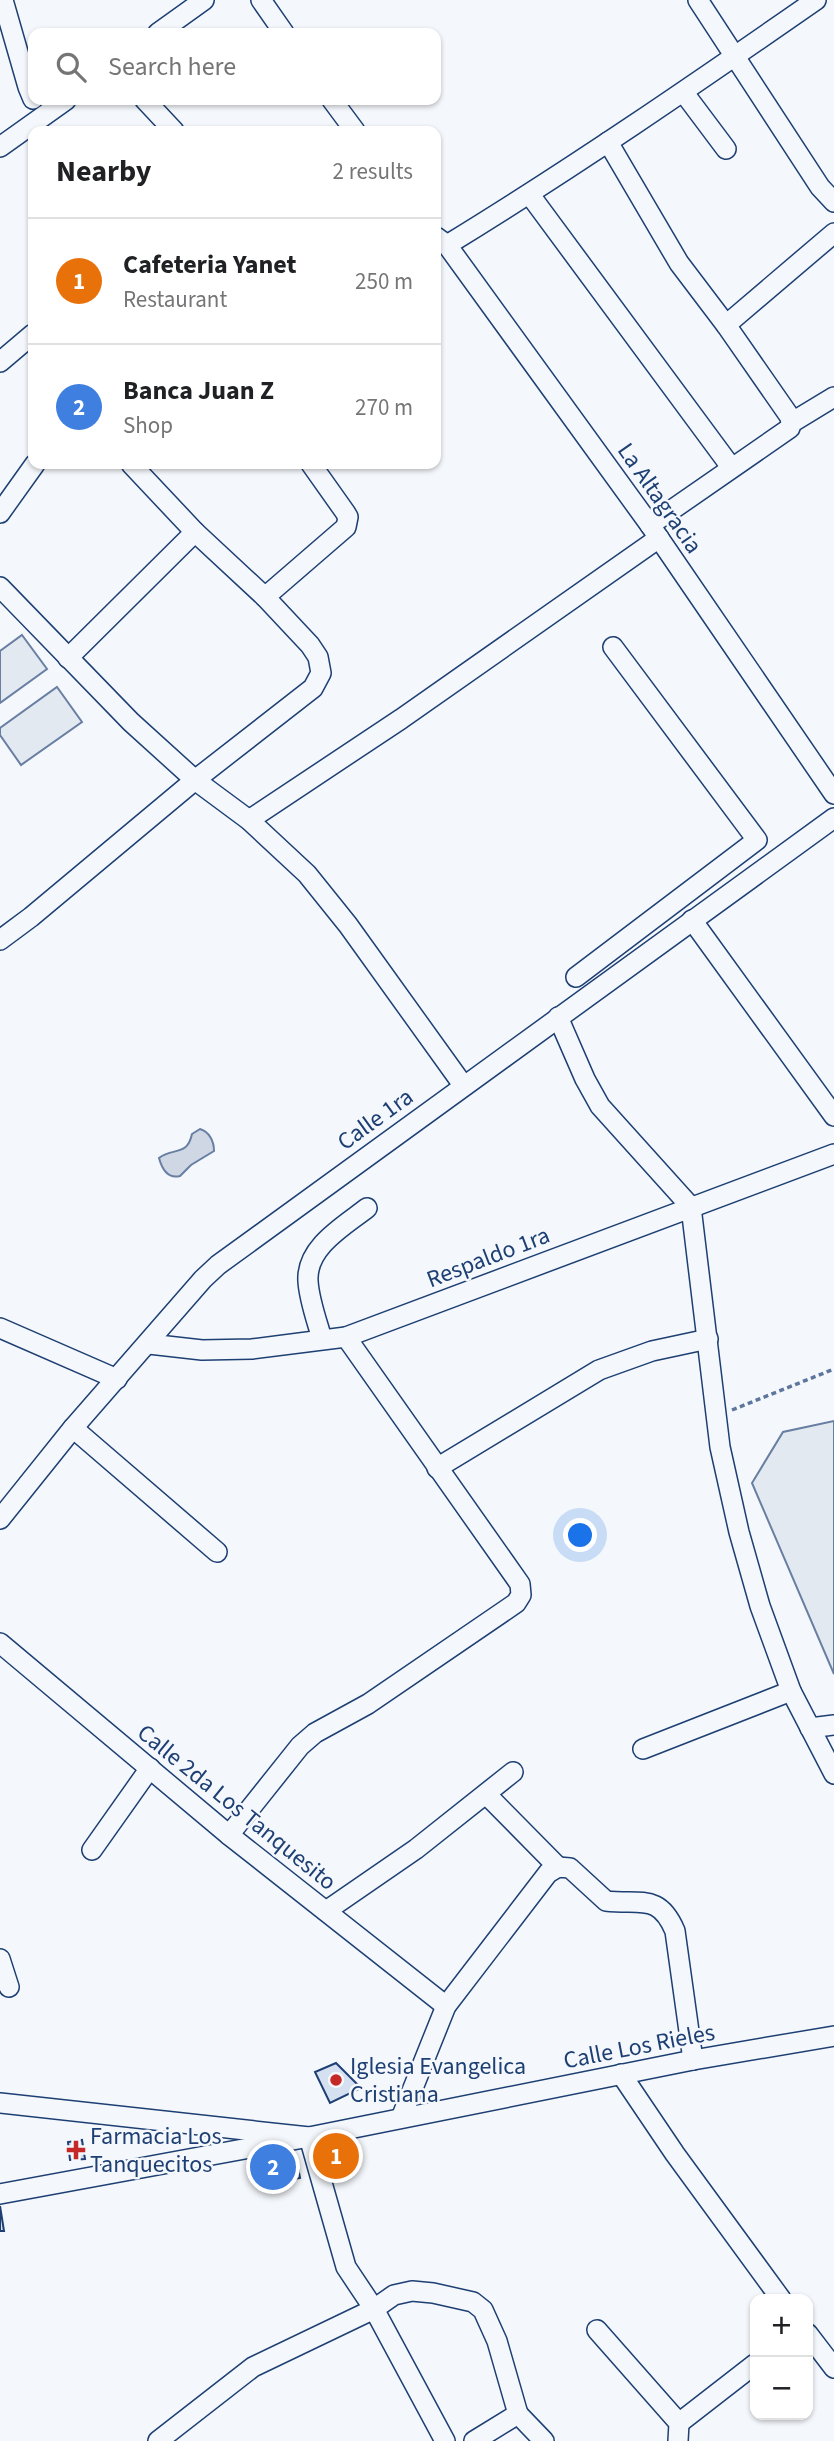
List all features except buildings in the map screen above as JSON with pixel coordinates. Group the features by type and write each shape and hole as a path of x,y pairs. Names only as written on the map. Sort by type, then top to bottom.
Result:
{"street":[{"path":"3,0 28,80"},
{"path":"165,28 204,0"},
{"path":"261,0 281,28"},
{"path":"698,0 820,187 834,202"},
{"path":"441,241 530,195 684,93 816,0"},
{"path":"684,93 726,149"},
{"path":"0,148 36,105"},
{"path":"150,105 169,126"},
{"path":"336,105 351,126"},
{"path":"249,820 401,719 654,531 731,467 790,428 790,417 726,325 678,263 608,142"},
{"path":"530,195 731,467"},
{"path":"726,325 834,233"},
{"name":"La Altagracia","path":"441,241 654,531 834,794"},
{"path":"0,362 28,347"},
{"path":"791,423 834,397"},
{"path":"0,513 31,469"},
{"path":"0,940 195,780 313,688 321,673 318,657 310,645 265,597 195,532 136,469"},
{"path":"265,597 346,527 348,517 315,469"},
{"path":"68,658 195,532"},
{"path":"0,587 131,722 195,780 274,841 315,884 348,925 463,1085"},
{"path":"613,647 757,840 771,863"},
{"name":"Calle 1ra","path":"0,1518 74,1428 218,1265 834,818"},
{"path":"576,977 757,840"},
{"path":"692,920 834,1116"},
{"path":"558,1017 600,1106 691,1207 720,1447 739,1532 760,1606 791,1691 833,1772"},
{"name":"Respaldo 1ra","path":"149,1343 202,1350 252,1349 346,1337 834,1154"},
{"path":"322,1339 307,1282 313,1258 321,1245 367,1208"},
{"path":"0,1328 117,1379"},
{"path":"229,1835 307,1739 380,1696 516,1603 521,1595 520,1584 346,1337"},
{"path":"437,1468 599,1370 652,1351 708,1339"},
{"path":"74,1428 217,1552"},
{"name":"Calle 2da Los Tanquesito","path":"0,1643 229,1835 446,2006"},
{"path":"643,1749 791,1691"},
{"path":"810,1728 834,1725"},
{"path":"92,1850 150,1768"},
{"path":"326,1911 416,1849 513,1772"},
{"path":"486,1794 558,1867"},
{"path":"401,2118 446,2006 548,1873 558,1867 570,1868 606,1902 649,1903 660,1907 668,1915 675,1931 693,2060"},
{"path":"0,1959 9,1987"},
{"name":"Calle Los Rieles","path":"0,2194 309,2137 693,2060 834,2036"},
{"path":"621,2074 675,2154 777,2294"},
{"path":"0,2103 309,2137 346,2267 374,2309 445,2441"},
{"path":"158,2441 253,2367 374,2309 394,2295 412,2291 473,2302 483,2310 497,2341 518,2414 544,2441"},
{"path":"597,2330 679,2432 750,2368"},
{"path":"813,2341 834,2368"},
{"path":"474,2441 518,2414"}],"path":[{"path":"717,1416 834,1369"}],"shaded area":[{"path":"22,635 47,669 0,703 0,651"},
{"path":"57,687 82,722 21,765 0,735 0,728"},
{"path":"200,1129 211,1138 214,1151 191,1165 180,1176 169,1175 159,1158 183,1149 192,1134"},
{"path":"834,1421 834,1674 752,1483 783,1432"}],"place":[{"name":"Iglesia Evangelica Cristiana","path":"336,2080"},
{"name":"Farmacia Los Tanquecitos","path":"76,2150"},
{"name":"Cafeteria Yanet","path":"336,2156"},
{"name":"Banca Juan Z","path":"273,2167"}]}
